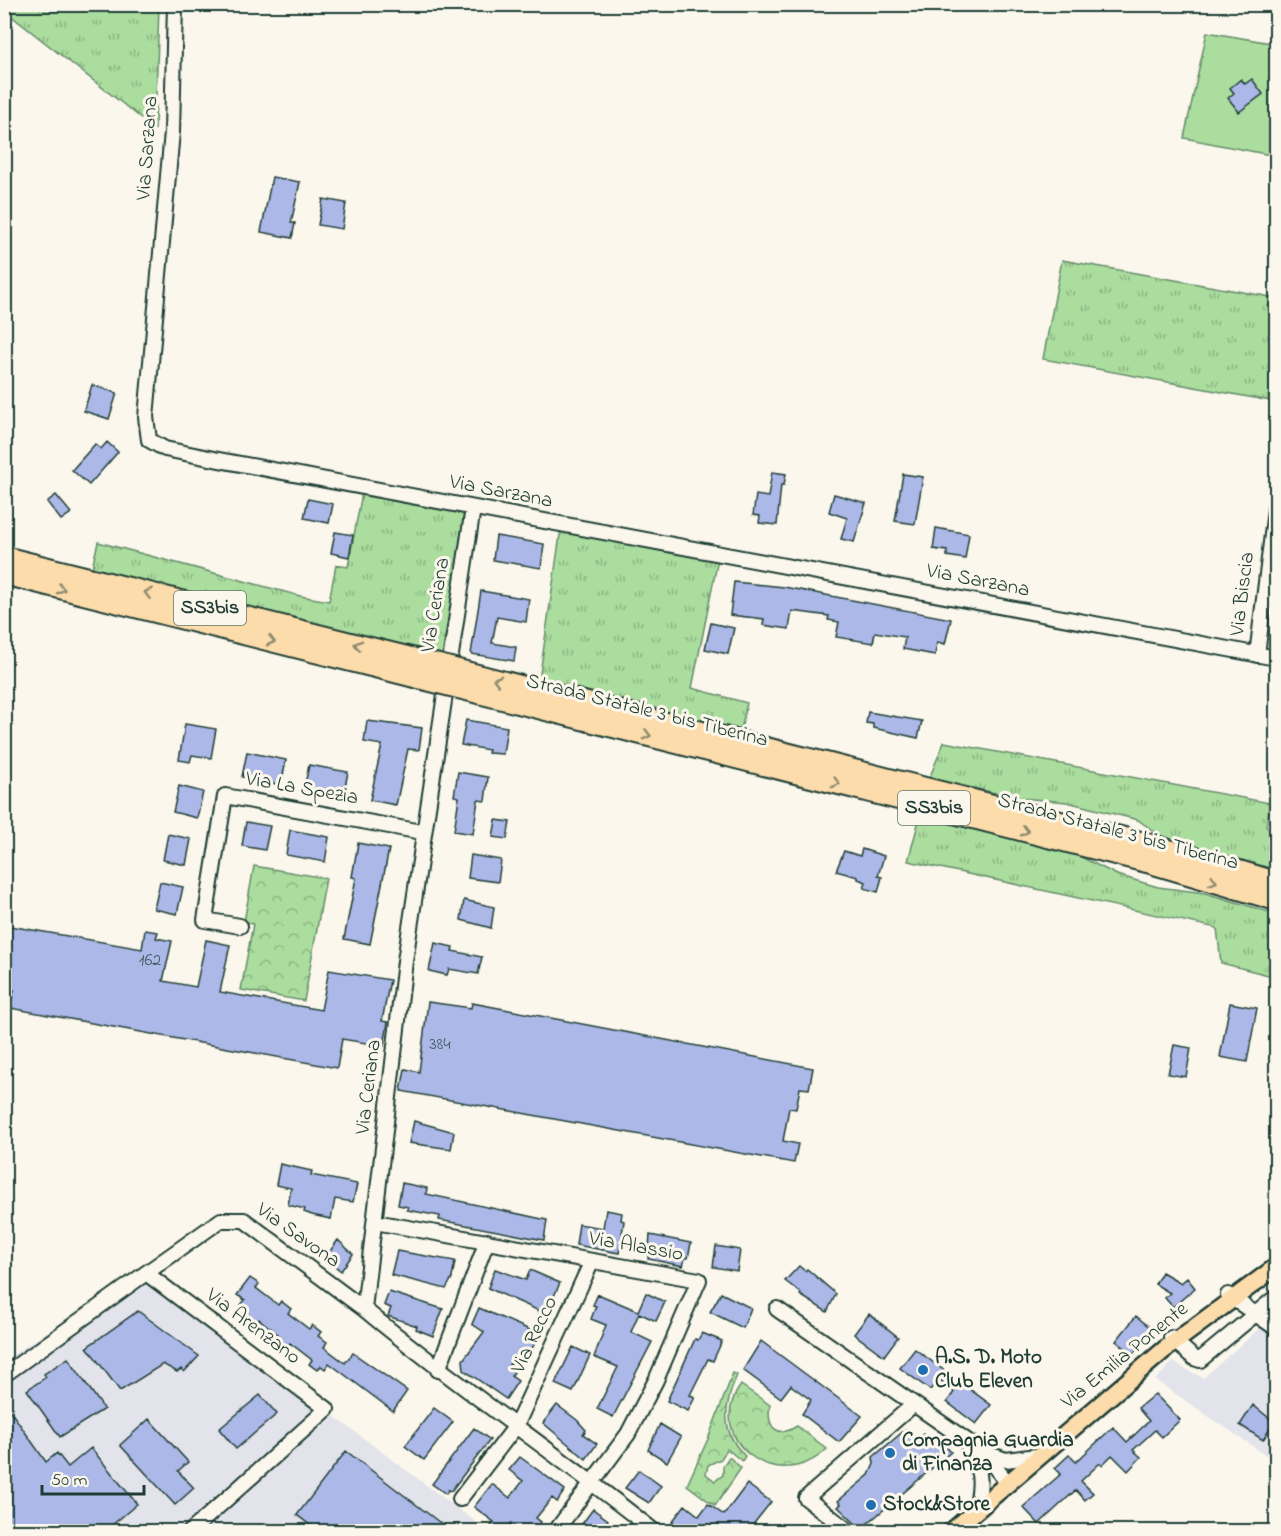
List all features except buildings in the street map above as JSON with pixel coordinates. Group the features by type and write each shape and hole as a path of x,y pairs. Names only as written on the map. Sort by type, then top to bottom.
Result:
{"highway":[{"name":"Strada Statale 3 bis Tiberina","path":"4,557 413,668"},
{"name":"Strada Statale 3 bis Tiberina","path":"4,574 413,668 593,713 1152,845 1276,882"},
{"name":"Strada Statale 3 bis Tiberina","path":"593,713 1147,862 1276,900"}],"main road":[{"name":"Via Emilia Ponente","path":"951,1532 1173,1340 1276,1267"}],"street":[{"name":"Via Sarzana","path":"175,4 172,132 146,417 149,440 165,449 219,460 1276,658"},
{"name":"Via Biscia","path":"1257,655 1276,502"},
{"name":"Via Ceriana","path":"364,1309 422,832 473,508"},
{"name":"Via La Spezia","path":"240,926 205,920 225,796 422,832"},
{"name":"Via Savona","path":"146,1273 221,1220 244,1220 364,1309"},
{"name":"Via Alassio","path":"375,1222 699,1280 656,1380 633,1425 593,1482"},
{"path":"438,1370 487,1241"},
{"name":"Via Recco","path":"460,1499 516,1426 592,1261"},
{"path":"4,1376 146,1273"},
{"name":"Via Arenzano","path":"146,1273 327,1409 190,1532"},
{"path":"1231,1297 1276,1328"},
{"path":"1173,1340 1194,1358 1200,1360 1276,1297"},
{"path":"364,1309 438,1370 593,1482 655,1532"},
{"path":"777,1309 966,1442 1006,1484"},
{"path":"850,1532 806,1498 914,1405"},
{"path":"979,1456 1006,1460 1037,1456"},
{"path":"975,1510 982,1484 979,1456"},
{"path":"555,1532 593,1482"}],"shaded area":[{"path":"138,1272 488,1531 5,1532 5,1360"},
{"path":"1276,1314 1276,1462 1155,1380 1173,1362 1203,1378"}],"green space":[{"path":"4,5 159,5 155,129 5,11"},
{"path":"1207,32 1276,44 1276,156 1184,138"},
{"path":"1062,260 1276,298 1276,402 1043,359"},
{"path":"362,493 464,512 444,657 92,568 98,542 300,596 329,601 336,565 348,567"},
{"path":"561,528 718,559 692,688 747,703 741,730 539,681"},
{"path":"944,742 1270,803 1266,827 1276,829 1276,874 1165,839 1138,820 1067,802 1020,798 929,779"},
{"path":"921,813 1069,851 1117,875 1158,887 1205,893 1276,914 1276,977 1221,963 1217,928 908,861"},
{"path":"254,866 326,878 304,1001 241,990 253,924 244,922"},
{"path":"733,1373 737,1375 727,1407 728,1427 731,1437 745,1456 742,1461 727,1449 721,1459 708,1465 706,1474 715,1481 723,1475 723,1466 729,1457 741,1468 715,1506 687,1485 708,1439"},
{"path":"741,1385 770,1405 770,1419 774,1429 784,1431 797,1426 827,1449 807,1462 787,1467 767,1464 750,1455 738,1441 731,1424 731,1405"}],"place":[{"name":"A.S. D. Moto Club Eleven","path":"923,1370"},
{"name":"Compagnia Guardia di Finanza","path":"890,1453"},
{"name":"Stock&Store","path":"871,1505"}]}
